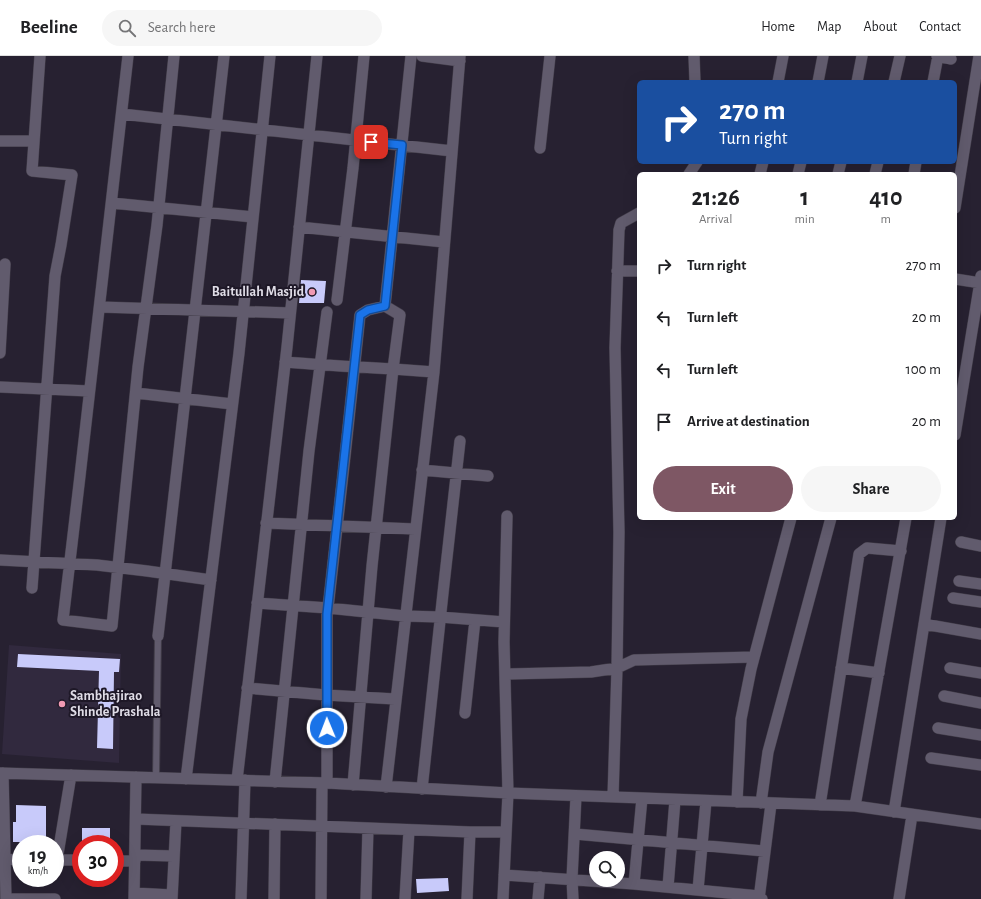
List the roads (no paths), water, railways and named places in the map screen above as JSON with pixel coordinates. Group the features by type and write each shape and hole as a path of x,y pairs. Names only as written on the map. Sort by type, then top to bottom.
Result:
{"street":[{"path":"32,588 55,276 72,175 32,171 40,56"},
{"path":"128,56 63,620 112,626 136,393 159,207 174,56"},
{"path":"158,636 224,56"},
{"path":"186,779 243,311 270,56"},
{"path":"241,899 243,823 241,780 247,688 285,362 317,56"},
{"path":"337,300 346,232 364,56"},
{"path":"385,306 411,56"},
{"path":"386,787 434,372 460,58 422,56"},
{"path":"540,148 550,56"},
{"path":"694,56 695,80"},
{"path":"778,80 783,56"},
{"path":"818,80 823,56"},
{"path":"857,80 862,56"},
{"path":"894,80 900,56"},
{"path":"933,80 938,56 951,59"},
{"path":"957,195 979,56"},
{"path":"122,114 452,151"},
{"path":"0,141 34,141"},
{"path":"112,203 253,217"},
{"path":"613,797 617,668 617,271 619,230 621,223 637,214"},
{"path":"299,227 444,242"},
{"path":"0,353 5,264"},
{"path":"617,271 637,271"},
{"path":"957,279 981,281 957,423"},
{"path":"321,899 322,826 325,783 328,608 360,315 368,310 385,306 400,315 376,528 353,785"},
{"path":"100,307 290,313"},
{"path":"275,782 293,606 327,312"},
{"path":"285,362 434,372"},
{"path":"0,387 89,391"},
{"path":"136,393 232,404"},
{"path":"422,789 460,442"},
{"path":"422,470 488,476"},
{"path":"503,899 508,793 504,622 507,516"},
{"path":"737,802 741,719 754,657 790,520"},
{"path":"504,875 668,887 760,898 765,850 768,752 830,520"},
{"path":"855,806 906,520"},
{"path":"894,812 941,520"},
{"path":"266,523 415,529"},
{"path":"961,542 981,546"},
{"path":"820,805 859,554 867,548 901,551"},
{"path":"0,560 118,568 211,580"},
{"path":"959,581 981,584"},
{"path":"953,598 981,602"},
{"path":"256,603 328,608 405,616 440,616 504,622"},
{"path":"465,713 475,620"},
{"path":"924,624 981,634"},
{"path":"505,674 591,672 617,668 634,660 754,657"},
{"path":"841,668 879,673"},
{"path":"950,668 981,673"},
{"path":"247,688 396,699"},
{"path":"944,696 981,703"},
{"path":"938,728 981,735"},
{"path":"931,758 981,765"},
{"path":"55,899 6,899 2,773 325,783 576,796 855,806 981,824"},
{"path":"60,835 71,775"},
{"path":"136,777 134,896 172,897 176,821"},
{"path":"572,899 576,796"},
{"path":"634,884 642,798"},
{"path":"668,887 675,800"},
{"path":"698,890 706,801"},
{"path":"899,899 912,815"},
{"path":"136,819 409,830 506,832"},
{"path":"274,899 275,824"},
{"path":"366,899 368,828"},
{"path":"405,899 409,830"},
{"path":"467,899 470,832"},
{"path":"575,834 765,850"},
{"path":"124,860 174,856"},
{"path":"5,859 12,859"},
{"path":"538,899 540,877"}],"lane":[{"path":"156,777 158,636"}],"place":[{"name":"Baitullah Masjid","path":"312,292"},
{"name":"Sambhajirao Shinde Prashala","path":"62,704"}]}
